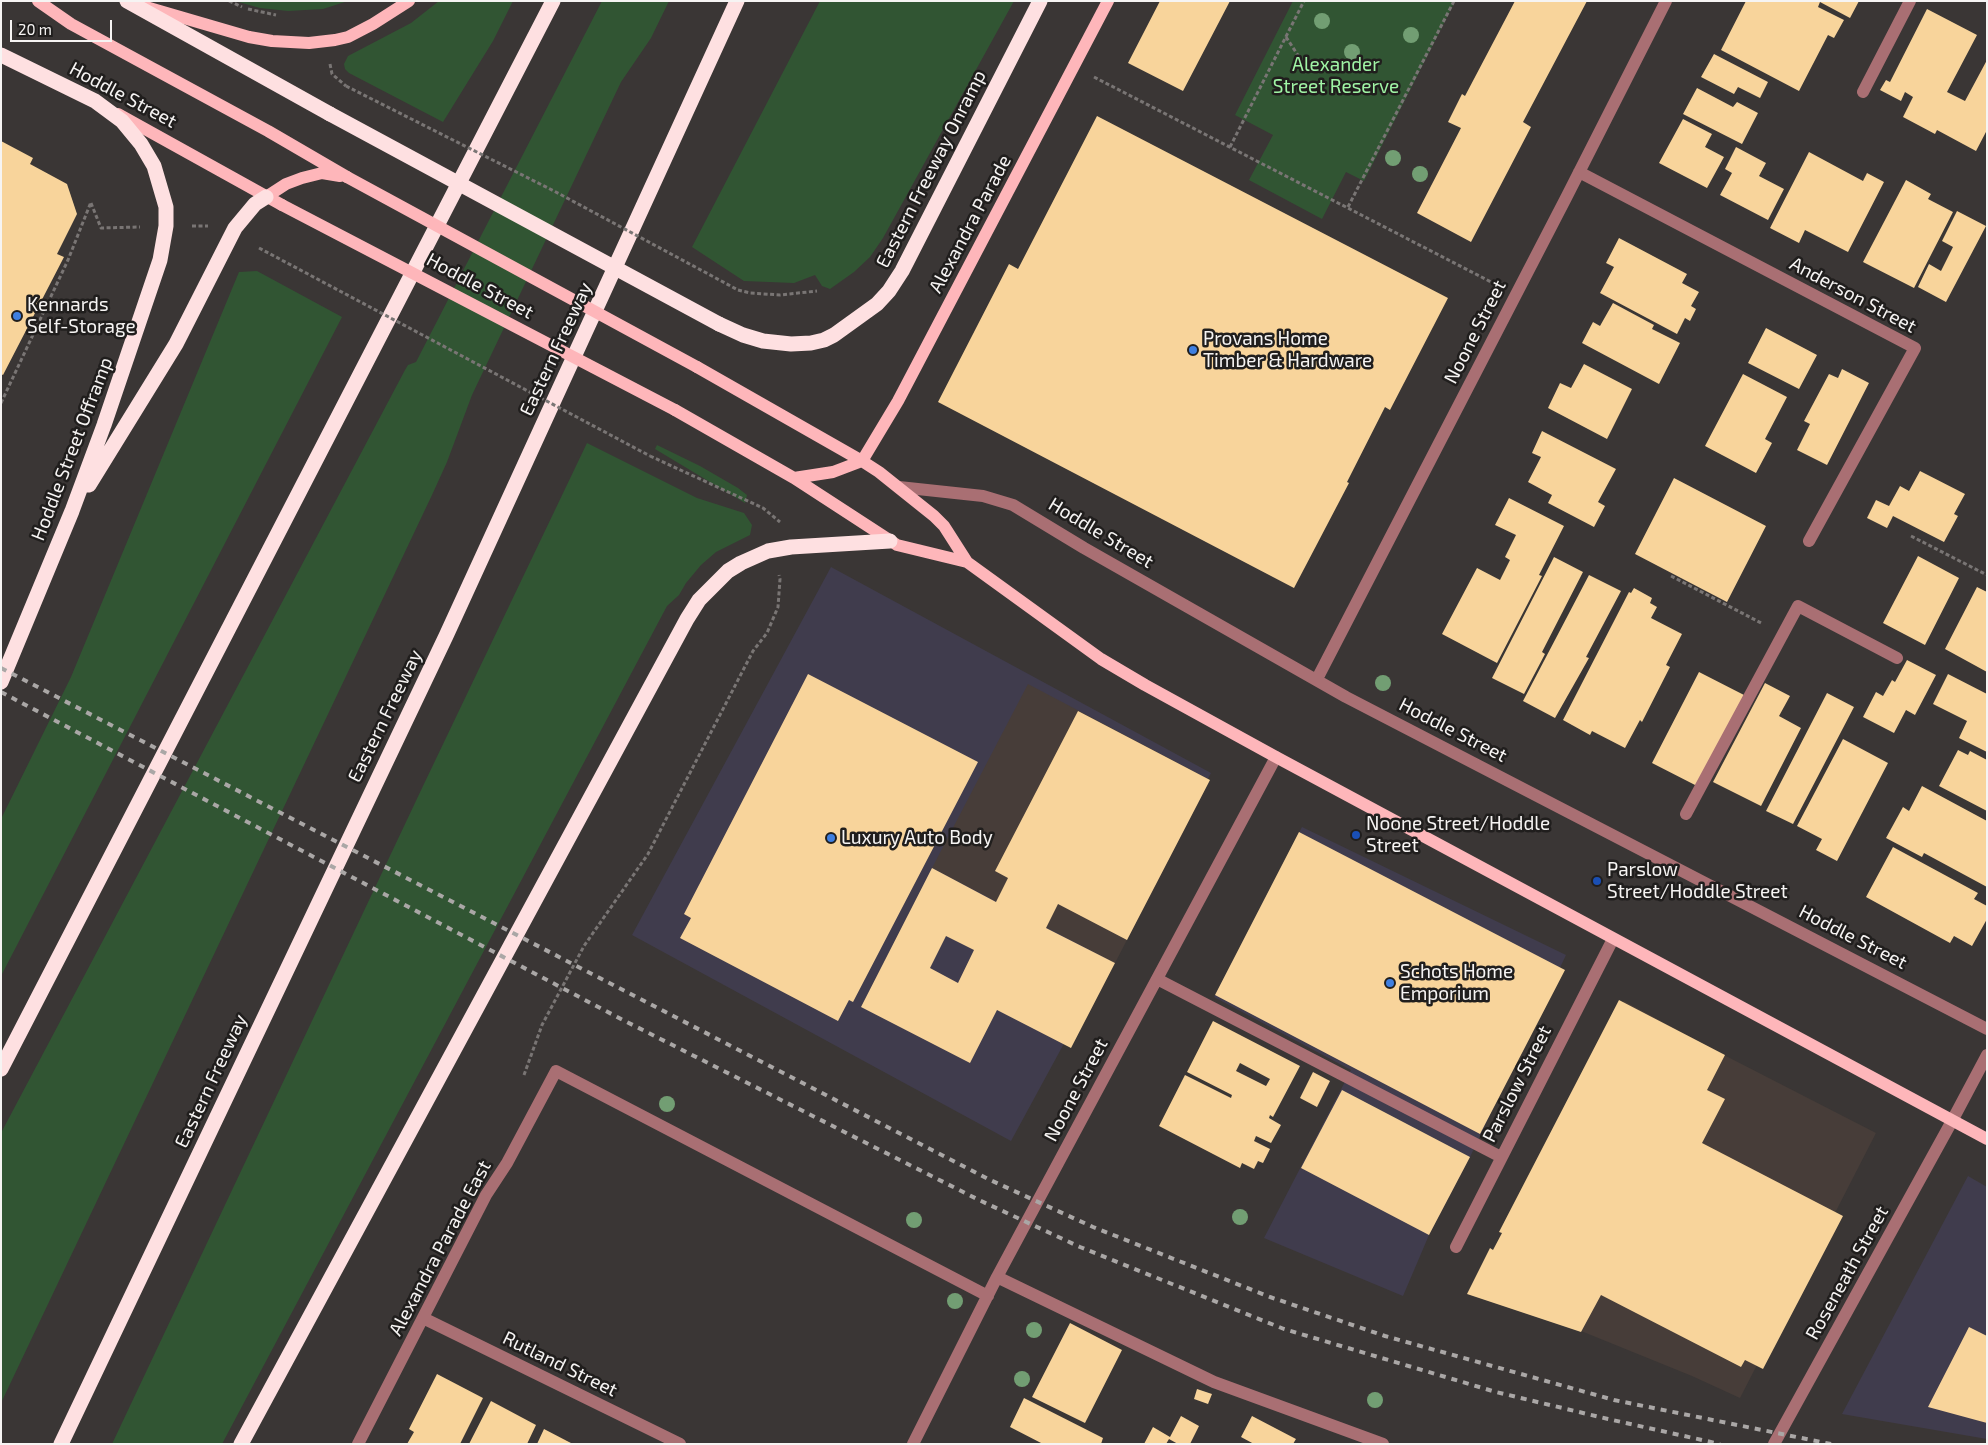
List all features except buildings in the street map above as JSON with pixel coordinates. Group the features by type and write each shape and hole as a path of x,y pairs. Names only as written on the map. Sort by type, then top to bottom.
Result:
{"highway":[{"path":"1,1068 553,1"},
{"name":"Eastern Freeway","path":"61,1444 446,636 737,1"},
{"name":"Eastern Freeway Onramp","path":"128,2 330,114 719,324 752,338 775,343 810,343 834,336 868,313 889,291 902,271 1040,1"},
{"name":"Hoddle Street","path":"1,55 95,101"},
{"name":"Hoddle Street Offramp","path":"1,682 72,511 104,425 153,285 166,226 166,207 162,191 148,156 122,121 95,101"},
{"path":"72,511 176,344 235,228 255,204 266,197"},
{"path":"241,1444 687,619 700,600 717,580 741,563 768,551 799,546 890,541"}],"main road":[{"name":"Hoddle Street","path":"38,1 71,24 347,177 697,367 862,461 899,487 934,516 944,526 967,562 1101,659 1144,685 1987,1140"},
{"path":"128,2 249,37 272,41 308,43 335,40 348,36 373,24 408,1"},
{"name":"Alexandra Parade","path":"862,461 902,393 1108,1"},
{"name":"Hoddle Street","path":"95,101 266,197 675,410 794,478 890,541 906,548 967,562"},
{"path":"266,197 295,180 322,174 347,177"},
{"path":"794,478 833,472 862,461"}],"street":[{"name":"Noone Street","path":"1317,679 1666,1"},
{"path":"1863,92 1910,1"},
{"name":"Anderson Street","path":"1579,172 1915,348 1809,541"},
{"name":"Hoddle Street","path":"899,487 983,496 1013,505 1084,548 1346,697 1987,1028"},
{"path":"1686,814 1798,606 1898,658"},
{"name":"Noone Street","path":"913,1444 997,1277 1276,757"},
{"name":"Parslow Street","path":"1456,1247 1613,939"},
{"path":"1157,979 1501,1157"},
{"name":"Roseneath Street","path":"1774,1444 1987,1055"},
{"name":"Alexandra Parade East","path":"358,1444 486,1195 507,1163 556,1071 988,1296"},
{"path":"997,1277 1214,1382 1360,1440 1383,1444"},
{"name":"Rutland Street","path":"423,1318 680,1444"}],"path":[{"path":"229,1 243,8 282,16"},
{"path":"1230,147 1304,1"},
{"path":"1348,208 1454,1"},
{"path":"1286,37 1307,69"},
{"path":"1073,67 1516,294"},
{"path":"346,86 554,191 738,290 750,293 780,295 817,291"},
{"path":"1,403 68,260 91,202"},
{"path":"259,248 650,456 763,508 779,521"},
{"path":"1911,536 1987,575"},
{"path":"523,1079 542,1025 584,946 648,854 752,652 767,633 778,606 780,579 768,551"},
{"path":"1671,576 1783,635"}],"shaded area":[{"path":"831,567 1211,773 1011,1141 632,935"},
{"path":"1028,684 1210,780 1115,963 932,868"},
{"name":"Schots Home Emporium","path":"1302,827 1566,955 1470,1157 1429,1235 1403,1296 1264,1238 1351,1070 1214,997"},
{"path":"1624,1001 1876,1133 1740,1398 1692,1376 1549,1318 1477,1284"},
{"path":"1968,1176 1987,1187 1987,1439 1842,1414"}],"green space":[{"path":"235,1 348,1 323,9 288,11 260,8"},
{"path":"439,1 513,1 493,41 443,122 349,73 345,69 344,64 348,56 411,23"},
{"path":"602,1 669,1 651,38 621,82 472,395 447,462 432,495 1,1403 1,1133 405,370 408,365 416,362"},
{"path":"820,1 1014,1 883,238 870,257 854,272 830,289 822,286 815,275 794,283 744,281 692,247"},
{"name":"Alexander Street Reserve","path":"1293,1 1455,1 1364,181 1346,172 1322,219 1249,180 1273,135 1235,115"},
{"path":"257,271 342,317 1,976 1,819 71,677 239,272"},
{"path":"587,443 697,498 744,513 752,525 750,535 716,552 701,565 679,595 667,606 222,1444 112,1444 423,786"},
{"path":"657,445 700,466 738,488 747,495 745,503 655,449"}],"railway":[{"path":"1,668 988,1179 1093,1227 1270,1297 1385,1336 1614,1400 1831,1444"},
{"path":"1,692 621,1019 979,1200 1080,1247 1284,1329 1496,1392 1720,1444"}],"place":[{"name":"Kennards Self-Storage","path":"17,316"},
{"name":"Provans Home Timber & Hardware","path":"1193,350"},
{"name":"Noone Street/Hoddle Street","path":"1356,835"},
{"name":"Luxury Auto Body","path":"831,838"},
{"name":"Parslow Street/Hoddle Street","path":"1597,881"},
{"name":"Schots Home Emporium","path":"1390,983"}]}
